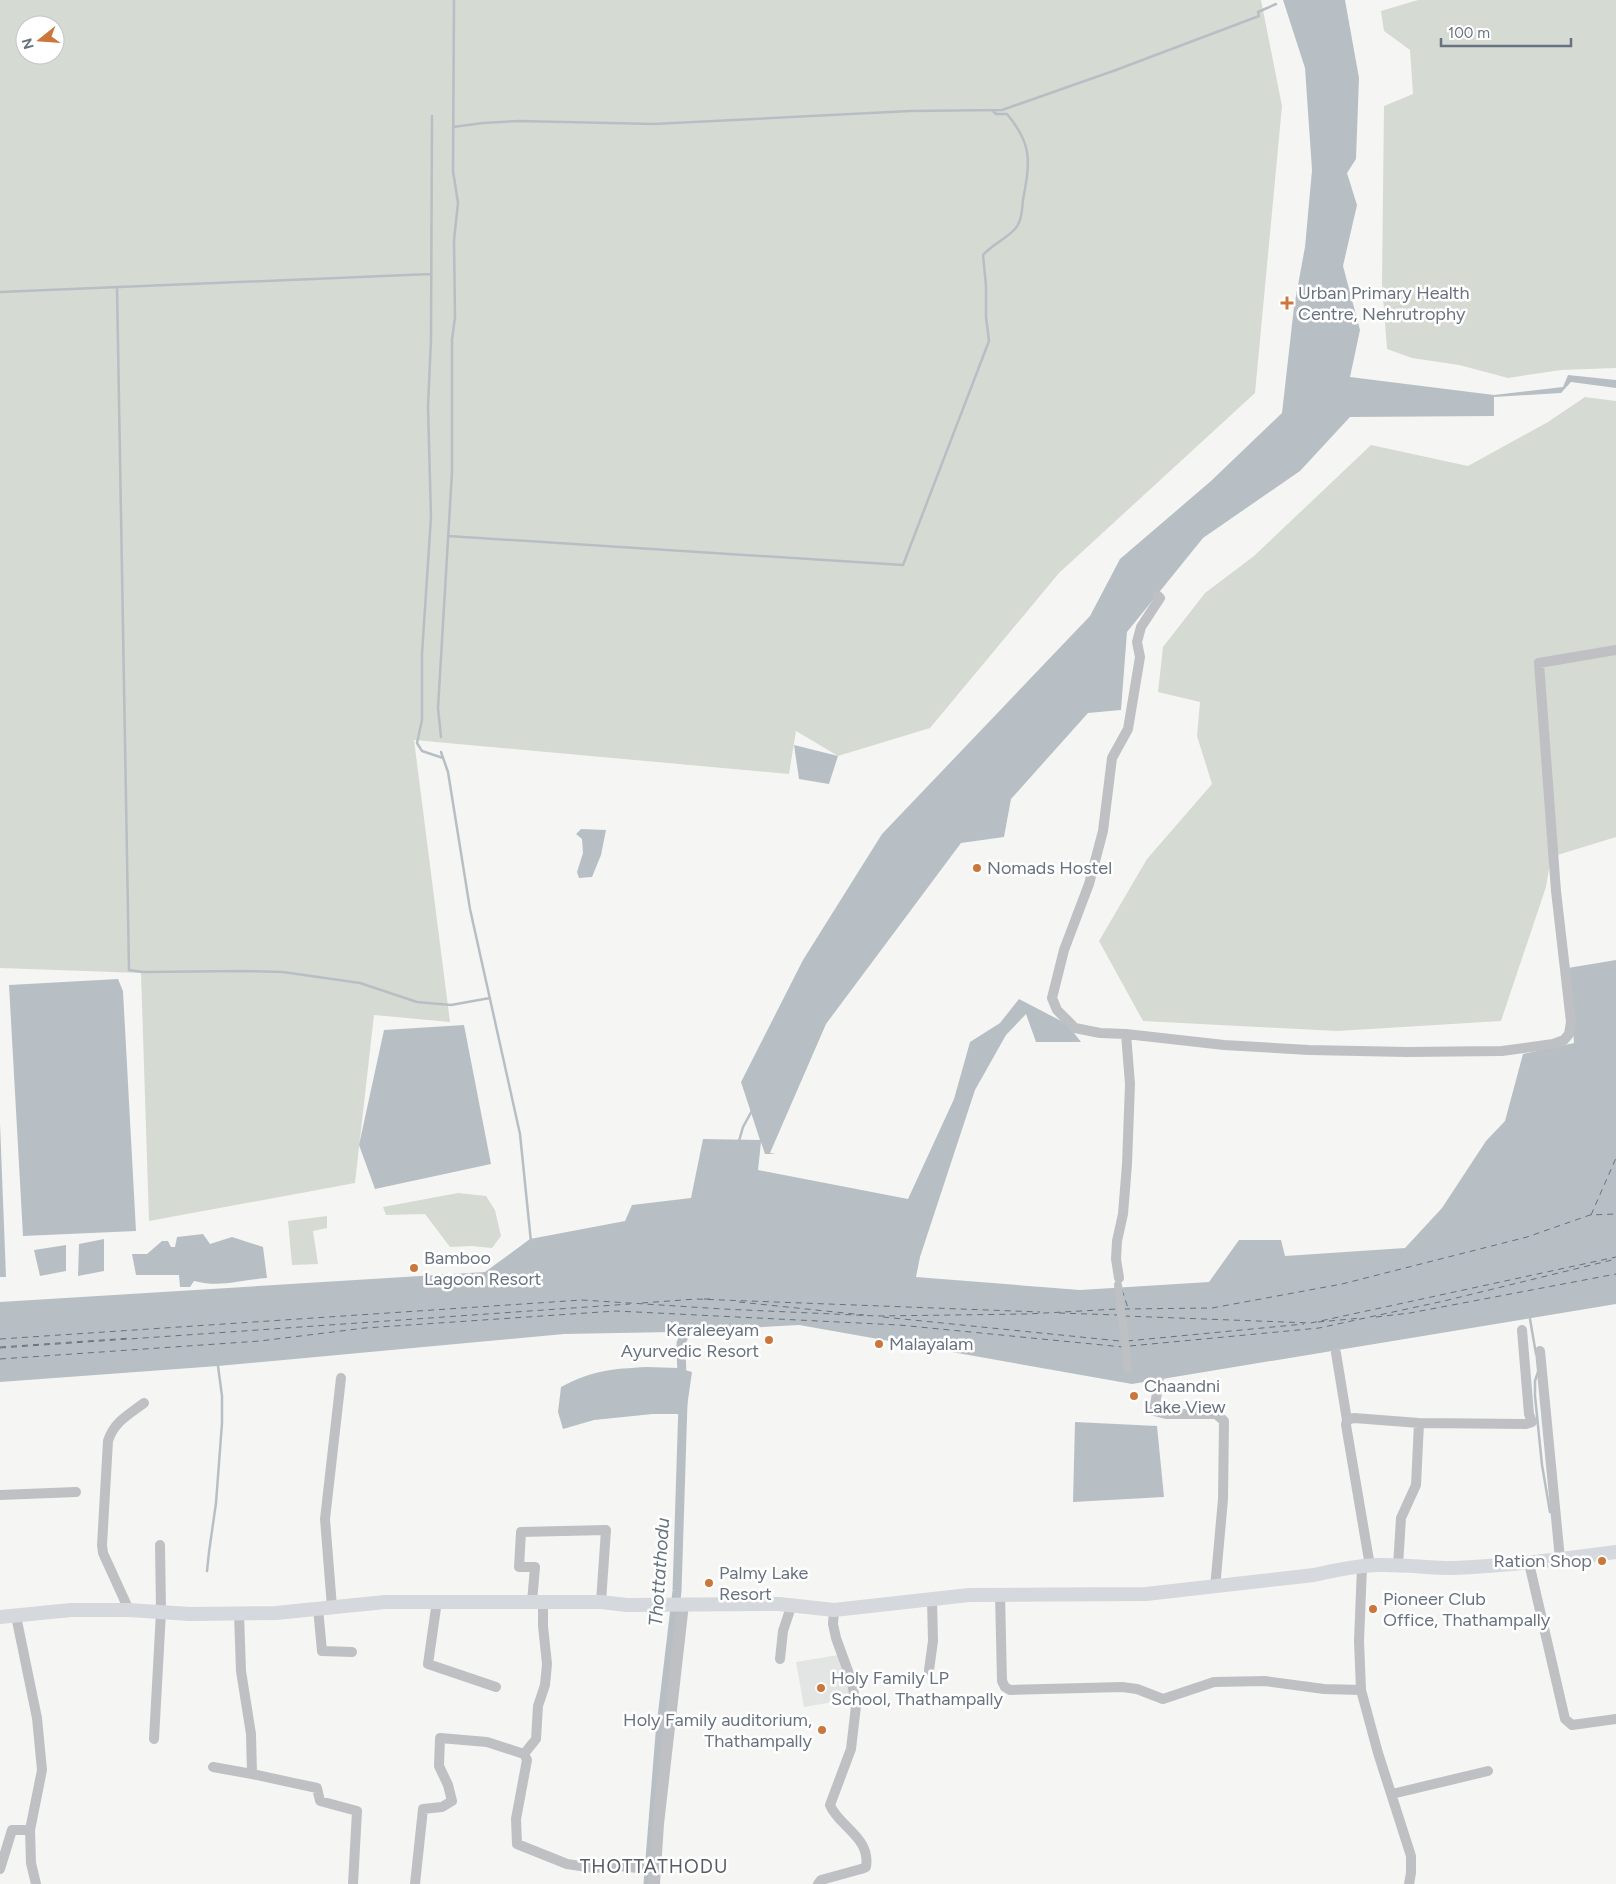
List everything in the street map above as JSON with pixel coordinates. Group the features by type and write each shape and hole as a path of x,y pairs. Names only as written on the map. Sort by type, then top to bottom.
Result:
{"main road":[{"path":"0,1618 71,1610 129,1610 190,1614 276,1613 385,1602 601,1602 627,1605 792,1604 834,1610 1000,1594 1136,1594 1215,1588 1314,1576 1338,1569 1366,1566 1452,1568 1529,1563 1616,1552"}],"street":[{"path":"1158,596 1160,598 1141,627 1139,634 1137,642 1140,656 1128,729 1112,758 1103,831 1089,884 1064,950 1052,998 1057,1010 1075,1028 1100,1033 1126,1034 1224,1045 1407,1052 1502,1051 1553,1044 1564,1040 1569,1034 1571,1022 1556,891 1539,663 1616,650"},
{"path":"1126,1034 1130,1084 1123,1214 1117,1240 1118,1282 1128,1368"},
{"path":"1347,1420 1354,1418 1419,1424 1526,1424 1532,1422 1529,1414 1522,1330"},
{"path":"1540,1351 1560,1559"},
{"path":"1336,1353 1347,1420 1346,1425 1366,1566 1359,1641 1361,1690 1378,1753 1410,1856 1411,1873 1408,1884"},
{"path":"340,1378 325,1518 325,1608 322,1651 352,1652"},
{"path":"1158,1380 1154,1412 1166,1414 1216,1414 1221,1416 1224,1421 1223,1499 1215,1588"},
{"path":"129,1610 102,1545 104,1491 108,1441 113,1427 144,1403"},
{"path":"1398,1566 1401,1518 1416,1485 1419,1424"},
{"path":"0,1495 76,1492"},
{"path":"524,1754 536,1739 538,1706 545,1685 547,1664 543,1626 537,1602 535,1567 519,1567 521,1532 606,1530 601,1602"},
{"path":"154,1739 161,1612 160,1544"},
{"path":"1529,1563 1565,1719 1572,1725 1616,1719"},
{"path":"1000,1594 1002,1681 1005,1687 1010,1690 1122,1687 1137,1689 1163,1699 1214,1682 1266,1681 1324,1689 1361,1690"},
{"path":"929,1670 933,1641 932,1600"},
{"path":"437,1602 428,1664 496,1687"},
{"path":"654,1884 652,1869 658,1824 678,1604"},
{"path":"780,1659 782,1631 792,1604"},
{"path":"818,1884 821,1880 866,1867 867,1861 856,1834 832,1810 830,1805 851,1749 856,1706 852,1682 836,1638 833,1624 834,1610"},
{"path":"239,1614 241,1671 250,1734 252,1774"},
{"path":"16,1616 37,1718 42,1770 30,1830 31,1863 36,1884"},
{"path":"415,1884 423,1810 442,1807 452,1801 439,1766 440,1738 487,1742 524,1754 527,1760 516,1819 517,1844 567,1864 594,1868 620,1866 652,1869"},
{"path":"213,1768 318,1788 320,1801 357,1811 353,1884"},
{"path":"1392,1794 1488,1771"},
{"path":"0,1869 12,1830 30,1830"}],"shaded area":[{"path":"0,0 1261,0 1282,106 1255,393 1059,573 930,728 838,756 796,731 789,774 414,740 450,1022 374,1015 355,1183 149,1221 141,973 0,968"},
{"path":"1283,0 1345,0 1359,78 1356,159 1347,173 1357,205 1343,266 1360,330 1350,377 1494,395 1563,387 1568,375 1616,380 1616,388 1571,382 1561,393 1494,397 1494,416 1350,417 1300,471 1203,538 1127,632 1121,710 1088,713 1011,799 1004,837 961,843 826,1024 770,1153 776,1154 765,1154 761,1142 758,1170 908,1199 954,1099 970,1042 1000,1023 1019,999 1067,1024 1081,1042 1036,1042 1026,1014 1006,1035 975,1090 920,1257 916,1277 1080,1290 1209,1282 1239,1240 1281,1240 1285,1256 1405,1248 1442,1208 1486,1141 1505,1121 1523,1054 1574,1043 1568,968 1616,960 1616,1304 1132,1384 799,1325 673,1332 564,1334 218,1366 0,1382 0,1302 485,1272 530,1239 625,1221 632,1205 691,1198 703,1139 760,1140 741,1082 803,960 882,834 1090,616 1120,559 1211,481 1282,413 1294,307 1305,247 1312,170 1305,68"},
{"path":"1418,0 1616,0 1616,368 1561,370 1508,378 1459,365 1412,358 1387,349 1382,283 1384,106 1413,94 1410,50 1384,31 1381,11"},
{"path":"1585,397 1616,401 1616,837 1551,857 1546,887 1501,1021 1337,1031 1143,1021 1099,941 1147,859 1212,784 1197,736 1200,702 1158,692 1163,647 1205,593 1254,556 1371,445 1468,466 1548,422"},
{"path":"794,745 838,756 829,784 799,779"},
{"path":"581,829 606,830 601,855 592,877 579,878 577,872 583,853 582,839 576,834"},
{"path":"118,979 123,991 136,1231 23,1236 9,985"},
{"path":"464,1025 491,1164 375,1189 359,1145 384,1030"},
{"path":"0,1123 6,1277 0,1277"},
{"path":"458,1193 486,1196 495,1210 501,1236 492,1248 472,1246 450,1247 425,1214 386,1215 383,1207"},
{"path":"327,1216 327,1228 313,1231 318,1264 292,1265 288,1221"},
{"path":"203,1234 210,1244 232,1237 263,1247 267,1278 222,1284 194,1281 190,1287 180,1287 179,1275 136,1275 132,1254 147,1254 162,1241 168,1241 171,1247 175,1247 177,1237"},
{"path":"104,1239 104,1271 78,1276 79,1244"},
{"path":"66,1245 66,1271 40,1276 34,1250"},
{"path":"647,1367 678,1368 692,1372 686,1414 653,1414 594,1420 563,1429 558,1412 561,1387 572,1381 602,1371"},
{"path":"1075,1422 1157,1426 1164,1497 1073,1502"},
{"path":"844,1654 851,1699 804,1707 796,1662"}],"waterway":[{"path":"441,737 438,708 452,472 452,340 455,317 454,240 458,203 453,171 454,0"},
{"path":"453,127 519,121 654,124 910,111 1002,110 1116,70 1259,16 1258,12 1276,4"},
{"path":"448,536 903,565 989,341 983,255 1015,229 1021,215 1028,164 1025,145 1021,135 1007,114 996,114 992,110"},
{"path":"432,116 431,339 428,407 431,517 422,654 422,720 417,743 422,751 443,758"},
{"path":"0,292 431,274"},
{"path":"117,287 129,970 143,972 283,972 360,983 417,1002 451,1005 490,998"},
{"path":"441,752 448,772 470,909 520,1134 531,1242"},
{"path":"739,1141 743,1127 754,1107"},
{"path":"1530,1319 1536,1354"},
{"name":"Thottathodu","path":"682,1380 681,1343 691,1321"},
{"path":"207,1571 216,1503 222,1423 222,1396 218,1366"},
{"path":"1538,1372 1535,1381 1535,1396 1542,1465 1550,1512"},
{"name":"Thottathodu","path":"648,1884 660,1734 677,1591 683,1403"}],"ferry route":[{"path":"1591,1215 1616,1158"},
{"path":"1124,1309 1212,1308 1342,1284 1527,1237 1590,1215 1616,1214"},
{"path":"1124,1316 1311,1323 1616,1257"},
{"path":"1130,1346 1319,1328 1444,1301 1616,1259"},
{"path":"1376,1317 1410,1313 1616,1274"},
{"path":"1122,1290 1128,1308"},
{"path":"642,1303 696,1299 1040,1312"},
{"path":"704,1299 715,1299"},
{"path":"0,1339 582,1300 877,1316 1027,1314 1117,1309"},
{"path":"739,1302 864,1315"},
{"path":"0,1348 630,1304"},
{"path":"0,1359 260,1341 365,1328 616,1311 899,1325 1123,1347"},
{"path":"1059,1313 1117,1315"},
{"path":"883,1317 1120,1341"},
{"path":"1318,1322 1362,1318"},
{"path":"1127,1341 1304,1324"},
{"path":"0,1347 131,1338"}],"place":[{"name":"Urban Primary Health Centre, Nehrutrophy","path":"1287,303"},
{"name":"Nomads Hostel","path":"977,868"},
{"name":"Bamboo Lagoon Resort","path":"414,1268"},
{"name":"Keraleeyam Ayurvedic Resort","path":"769,1340"},
{"name":"Malayalam","path":"879,1344"},
{"name":"Chaandni Lake View","path":"1134,1396"},
{"name":"Ration Shop","path":"1602,1561"},
{"name":"Palmy Lake Resort","path":"709,1583"},
{"name":"Pioneer Club Office, Thathampally","path":"1373,1609"},
{"name":"Holy Family LP School, Thathampally","path":"821,1688"},
{"name":"Holy Family auditorium, Thathampally","path":"822,1730"}],"district":[{"name":"THOTTATHODU","path":"654,1866"}]}
